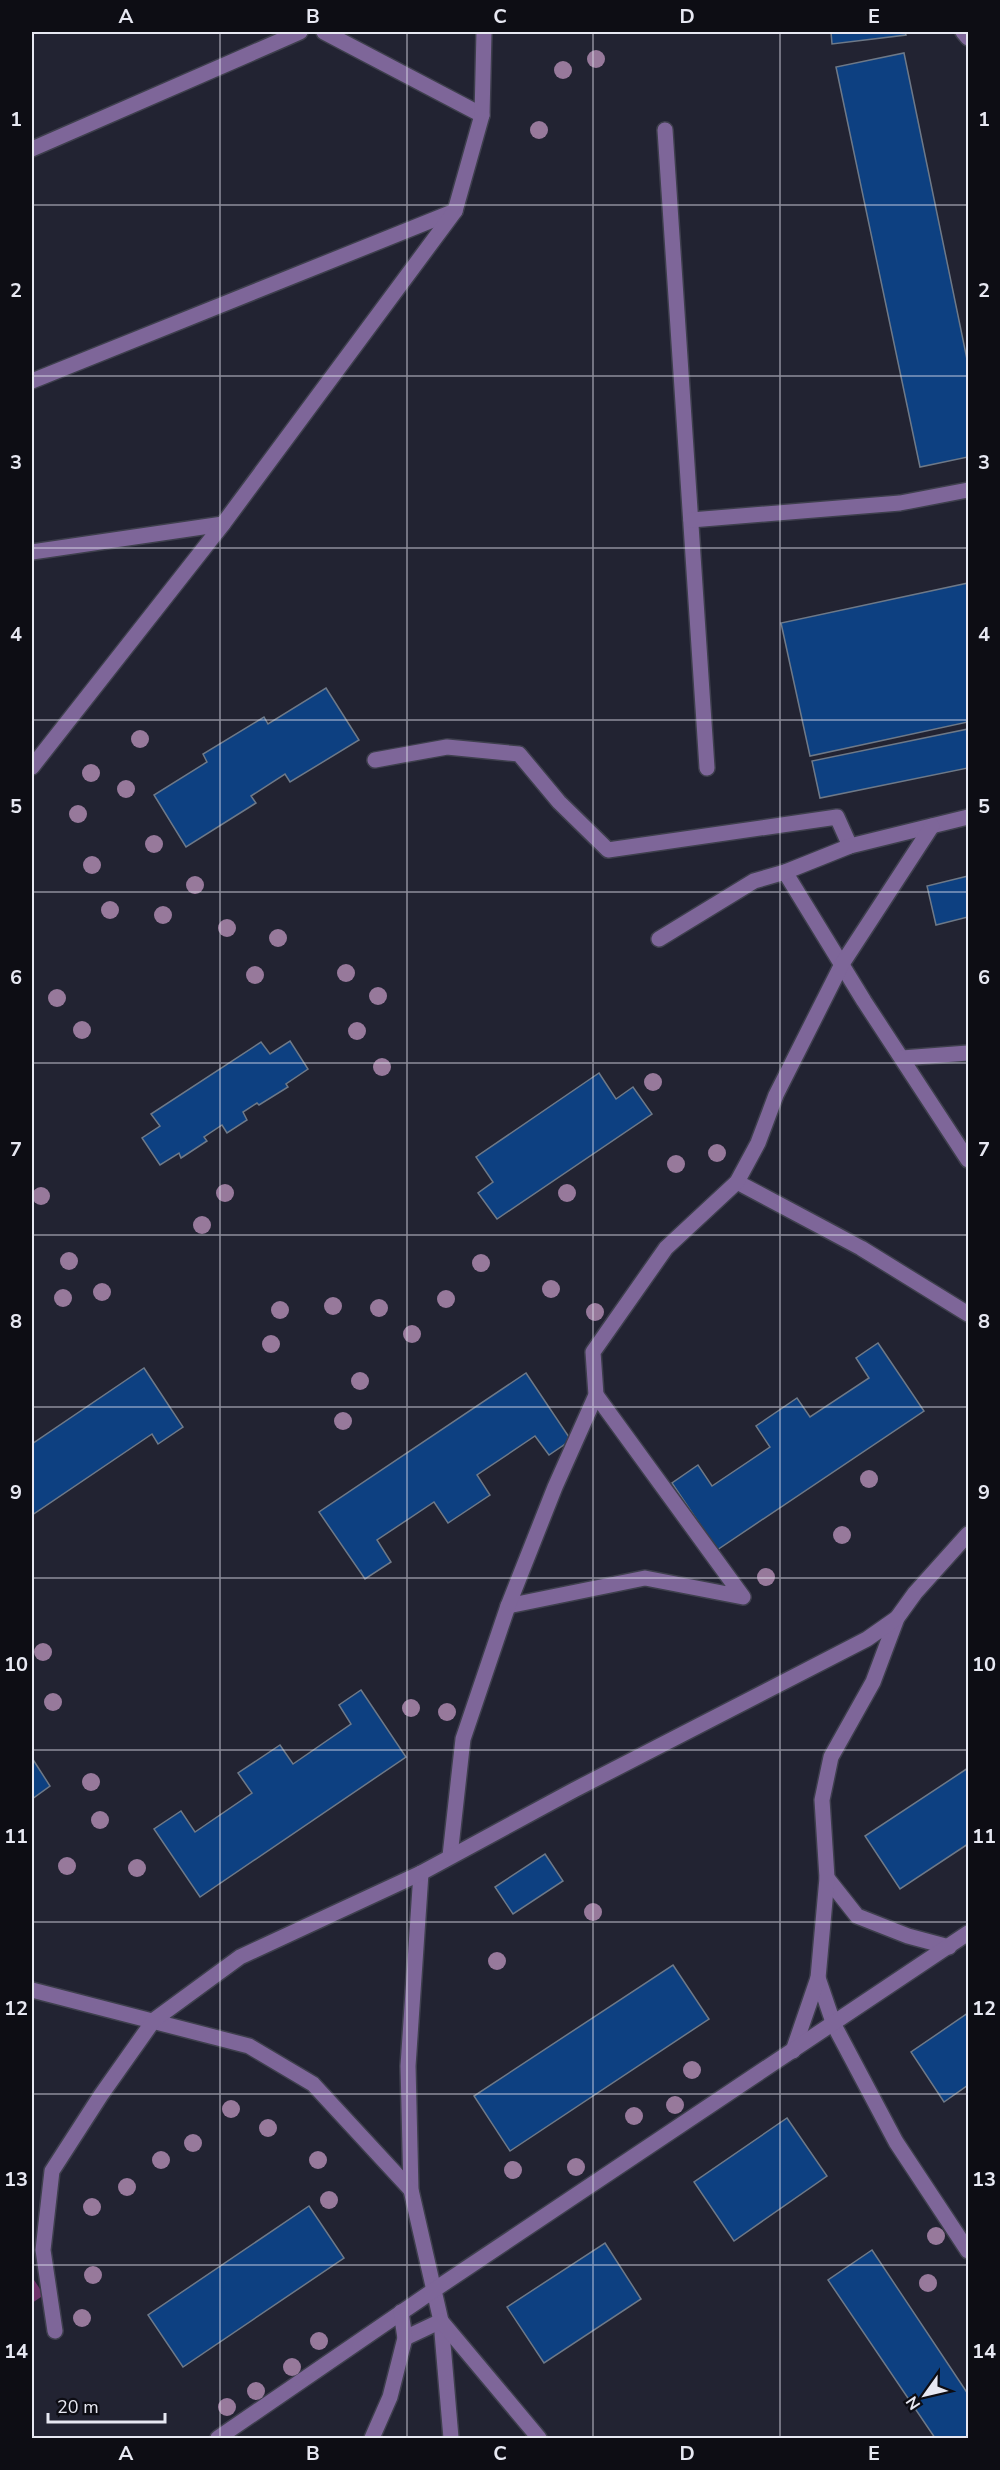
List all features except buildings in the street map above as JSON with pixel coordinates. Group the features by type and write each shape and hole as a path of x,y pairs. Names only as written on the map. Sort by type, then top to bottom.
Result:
{"street":[{"path":"32,149 300,32"},
{"path":"324,32 482,115"},
{"path":"32,767 223,524 455,211 482,115 483,32"},
{"path":"963,32 969,38"},
{"path":"665,130 707,768"},
{"path":"32,381 455,211"},
{"path":"691,520 900,503 969,490"},
{"path":"32,552 223,524"},
{"path":"375,760 447,747 519,754 560,801 608,849 837,816 850,846"},
{"path":"659,939 754,881 785,872 850,846 969,817"},
{"path":"450,1856 463,1739 508,1606 555,1487 596,1395 593,1352 666,1248 737,1182 758,1143 776,1095 842,964 932,826"},
{"path":"785,872 969,1160"},
{"path":"902,1058 969,1053"},
{"path":"737,1182 861,1248 969,1314"},
{"path":"508,1606 645,1578 743,1597 596,1395"},
{"path":"55,2331 43,2250 52,2171 101,2095 154,2020 240,1957 421,1873 867,1640 897,1617 915,1593 969,1534"},
{"path":"793,2051 818,1978 827,1878 822,1800 831,1757 873,1682 897,1617"},
{"path":"421,1873 408,2066 411,2190 441,2321 451,2439"},
{"path":"827,1878 856,1916 908,1936 949,1947"},
{"path":"218,2439 401,2312 969,1933"},
{"path":"818,1978 834,2025 896,2142 969,2251"},
{"path":"32,1990 249,2046 313,2084 411,2190"},
{"path":"372,2439 390,2397 405,2338 401,2312"},
{"path":"405,2338 441,2321"},
{"path":"441,2321 539,2439"}],"shaded area":[{"path":"32,2277 44,2295 32,2303"}]}
